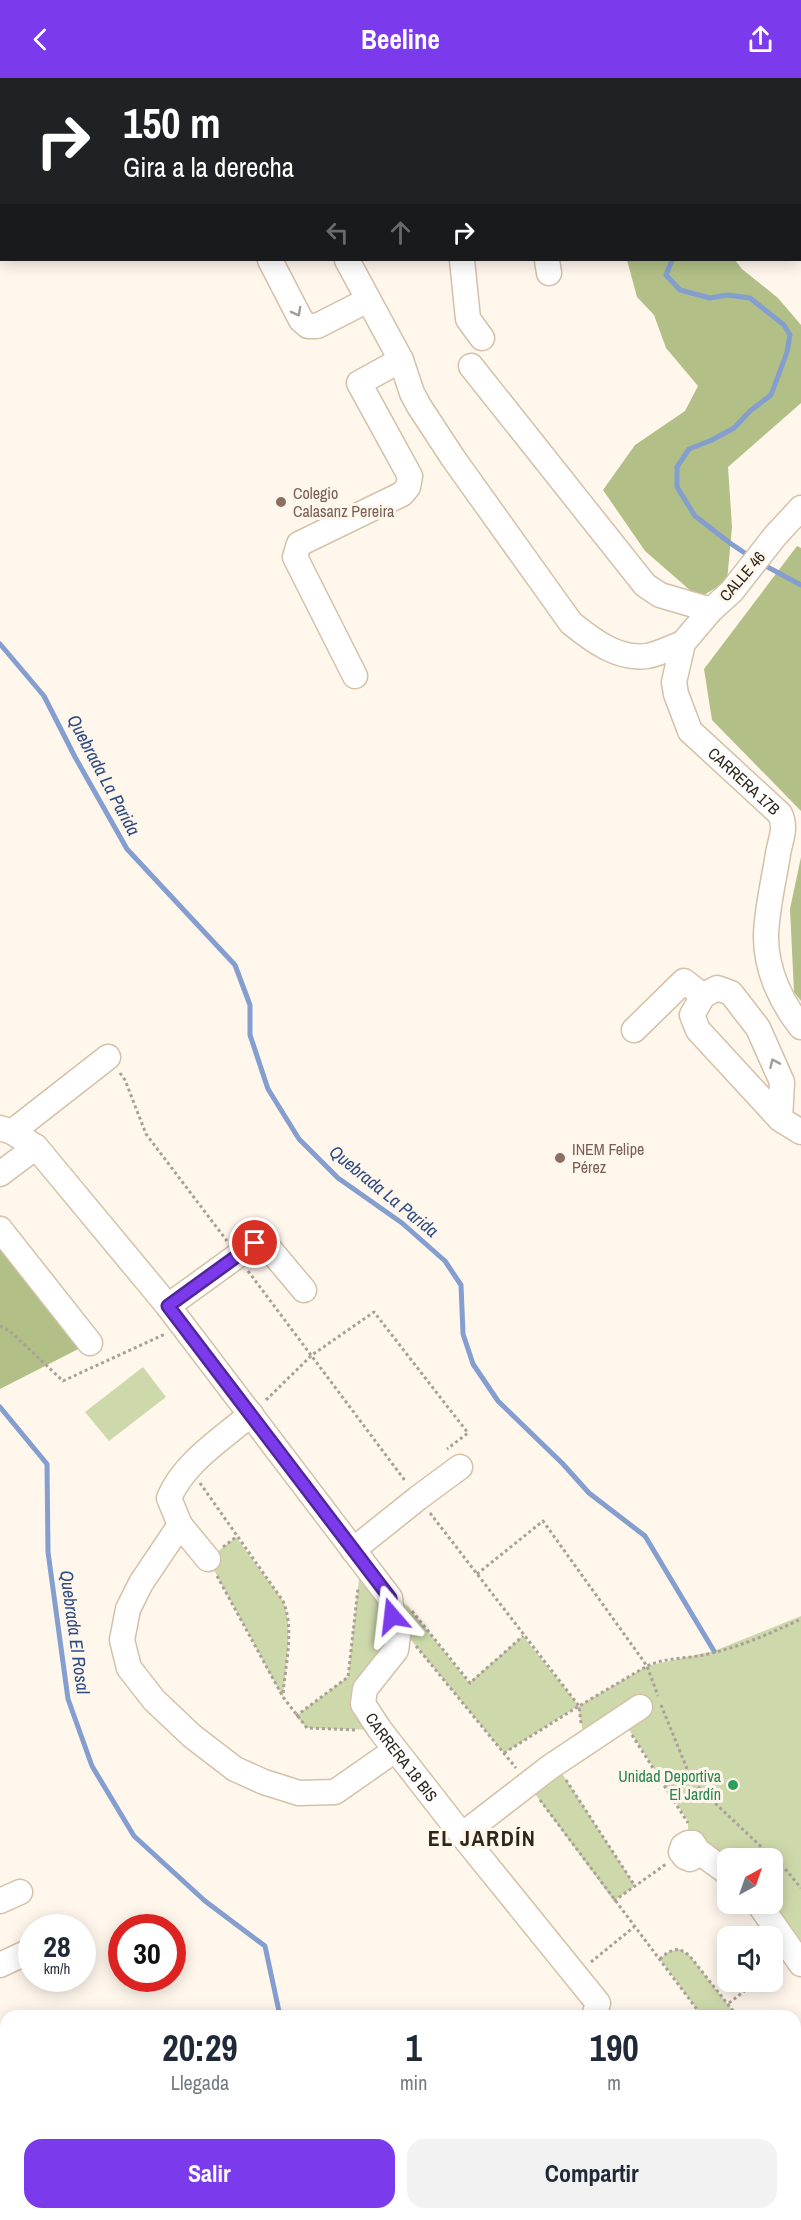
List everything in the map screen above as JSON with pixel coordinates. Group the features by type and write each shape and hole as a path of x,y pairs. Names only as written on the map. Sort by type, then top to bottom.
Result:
{"street":[{"path":"271,261 301,320 308,326 317,326 368,300"},
{"path":"348,261 401,360 419,406 453,458 572,623 596,643 622,654 647,656 683,643"},
{"path":"462,261 468,319 482,338"},
{"path":"355,676 295,557 299,544 402,494 408,487 410,476 359,382 401,360"},
{"path":"471,366 645,585 660,595 711,610"},
{"name":"CALLE 46","path":"683,643 711,610 732,591 775,536 801,508"},
{"name":"CARRERA 17B","path":"683,643 675,682 676,694 690,731 780,814 785,825 766,938 771,971 786,1007 801,1027"},
{"path":"634,1030 684,981 703,996"},
{"path":"780,1119 782,1082 758,1028 731,993 717,988 703,996 692,1015 698,1030 780,1119 801,1132"},
{"path":"108,1058 6,1130 36,1147 168,1306 390,1598"},
{"path":"0,1174 36,1147"},
{"path":"0,1229 90,1343"},
{"path":"168,1306 230,1246 255,1243 267,1246 304,1290"},
{"path":"208,1558 180,1525 169,1498 175,1482 189,1466 251,1414"},
{"path":"357,1556 417,1498 460,1467"},
{"path":"180,1525 141,1583 128,1609 123,1640 129,1668 154,1700 192,1736 235,1769 264,1782 299,1793 335,1792 395,1750"},
{"name":"CARRERA 18 BIS","path":"390,1598 398,1636 396,1650 365,1689 363,1704 395,1750 575,1975 599,2010"},
{"path":"462,1835 550,1767 640,1707"},
{"path":"689,1848 717,1866"},
{"path":"766,1914 801,1964"},
{"path":"0,1965 18,1957"}],"path":[{"path":"108,1058 125,1080 146,1134 312,1354 405,1482"},
{"path":"251,1414 312,1354 375,1312 468,1433"},
{"path":"189,1466 283,1601 287,1611 288,1626 283,1697"},
{"path":"477,1574 543,1521 647,1666 669,1728 690,1776 700,1789 788,1871 801,1888"},
{"path":"443,1531 579,1706"},
{"path":"296,1716 348,1677 357,1556"},
{"path":"208,1558 283,1697 307,1728 380,1730"},
{"path":"390,1598 408,1606 470,1683 523,1636"},
{"path":"415,1644 504,1753 647,1666 656,1662 708,1654 754,1640 801,1620"},
{"path":"614,1901 689,1848 688,1821 632,1735"},
{"path":"565,1778 636,1887"},
{"path":"537,1796 698,2010"},
{"path":"575,1975 634,1927"},
{"path":"660,1959 668,1952 679,1949 689,1955 733,2010"},
{"path":"729,2003 743,1992"}],"green space":[{"path":"627,261 736,261 742,269 778,298 801,325 801,403 728,467 732,527 727,581 699,598 645,551 603,490 635,445 685,411 698,386 666,348 654,315 637,297"},
{"path":"797,546 801,548 801,811 712,720 704,669"},
{"path":"801,857 801,1001 794,992 790,909"},
{"path":"0,1218 90,1343 0,1389"},
{"path":"143,1367 166,1397 109,1441 85,1412"},
{"path":"236,1537 283,1601 288,1623 288,1636 283,1697 208,1559"},
{"name":"Unidad Deportiva El Jardín","path":"361,1561 390,1597 408,1606 469,1683 523,1636 579,1706 647,1666 714,1651 801,1616 801,1964 777,1914 783,1914 783,1848 717,1848 717,1854 688,1843 688,1821 626,1725 585,1743 578,1706 504,1753 393,1618 398,1636 365,1689 380,1730 307,1728 296,1716 348,1677"},
{"path":"559,1769 635,1886 614,1901 530,1787"},
{"path":"679,1949 689,1955 732,2010 698,2010 660,1959 668,1952"}],"waterway":[{"path":"672,261 666,275 680,290 710,298 728,295 750,298 784,325 790,335 787,352 771,395 750,411 734,428 689,449 677,467 677,487 695,516 752,558"},
{"path":"762,564 801,585"},
{"name":"Quebrada La Parida","path":"0,644 44,696 75,757 127,849 235,965 250,1005 250,1035 268,1089 299,1139 338,1178 402,1223 445,1261 461,1285 463,1334 473,1364 498,1401 562,1463 589,1493 645,1536 714,1651"},
{"name":"Quebrada El Rosal","path":"0,1407 47,1464 48,1552 68,1699 92,1766 134,1836 205,1901 265,1946 279,2010"}],"place":[{"name":"Colegio Calasanz Pereira","path":"281,502"},
{"name":"INEM Felipe Pérez","path":"560,1158"},
{"name":"Unidad Deportiva El Jardín","path":"733,1785"}],"district":[{"name":"EL JARDÍN","path":"482,1838"}],"route":[{"path":"255,1243 168,1306 390,1598 392,1616"}]}
